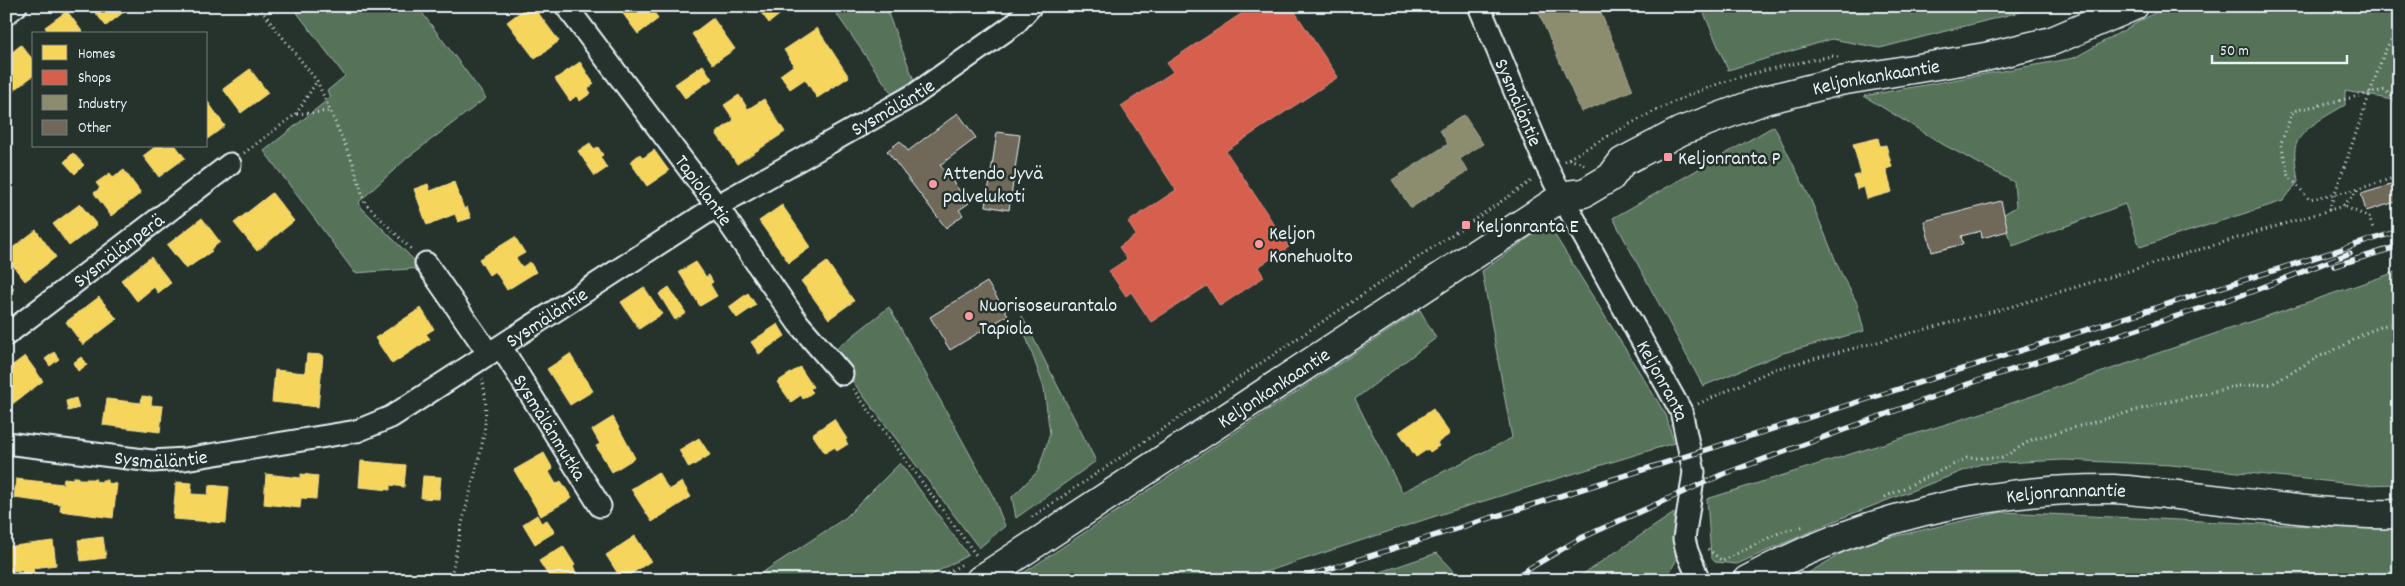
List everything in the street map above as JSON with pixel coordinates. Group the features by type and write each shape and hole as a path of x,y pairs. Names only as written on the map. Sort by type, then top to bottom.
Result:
{"main road":[{"name":"Keljonkankaantie","path":"978,567 1564,196 1584,193 1612,177 1622,162 1680,131 1765,100 1840,81 1985,57 2052,41 2134,6"},
{"name":"Keljonrannantie","path":"1747,580 1814,547 1890,520 1956,504 2017,495 2114,489 2339,512 2399,514"}],"street":[{"path":"6,14 16,6"},
{"name":"Tapiolantie","path":"566,6 717,206 798,323 842,374"},
{"name":"Sysmäläntie","path":"6,444 152,460 177,460 357,430 391,417 717,206 914,95 1014,24 1031,6"},
{"name":"Sysmäläntie","path":"1478,6 1545,162 1564,196"},
{"name":"Sysmälänperä","path":"6,335 230,164"},
{"name":"Keljonranta","path":"1564,196 1681,411 1694,472 1684,540 1699,580"},
{"name":"Sysmälänmutka","path":"426,263 489,354 600,506"}],"path":[{"path":"258,6 317,81 353,163 365,203 426,263"},
{"path":"2329,210 2384,53 2399,25"},
{"path":"230,164 296,114 317,81"},
{"path":"2399,103 2385,90 2293,111 2281,143 2289,176 2309,199 2358,189 2399,176"},
{"path":"296,114 331,111"},
{"path":"1681,411 1775,368 2010,307 2343,206 2358,189"},
{"path":"2343,206 2369,217 2374,231"},
{"path":"1882,499 1967,458 2002,458 2033,439 2159,404 2236,386 2272,384 2318,357 2343,346 2365,333 2399,320"},
{"path":"450,580 480,457 489,354"},
{"path":"842,374 978,567"},
{"path":"1703,544 1722,561 1783,531 1812,525"}],"green space":[{"path":"292,6 417,6 486,98 407,158 359,202 361,207 422,268 355,273 264,151 331,97 327,91 345,76"},
{"path":"831,6 885,6 914,80 892,94"},
{"path":"1701,6 2043,6 1880,48 1832,39 1728,70"},
{"path":"2167,6 2399,6 2399,101 2345,91 2345,105 2315,123 2297,142 2295,161 2298,182 2283,201 2140,247 2125,204 2013,246 2007,232 2004,214 2016,207 2014,182 1944,145 1864,96 2074,58"},
{"path":"1774,126 1810,198 1840,271 1857,303 1864,331 1783,353 1703,386 1613,218"},
{"path":"1548,224 1666,415 1674,443 1448,512 1241,580 1013,580 1420,310 1436,338 1355,399 1402,492 1512,438 1482,271"},
{"path":"2399,271 2399,484 2363,485 2171,465 2064,460 1981,464 1844,517 1737,564 1715,562 1711,557 1707,499 1988,411"},
{"path":"889,307 994,498 1005,526 979,548 831,353"},
{"path":"1022,316 1096,461 1016,518 1012,497 1038,471 1050,434 1044,388 1024,331"},
{"path":"900,463 968,555 922,580 751,580 845,518"},
{"path":"2002,512 2399,530 2399,580 1796,580 1856,545"},
{"path":"1674,513 1676,561 1665,580 1574,580"},
{"path":"1437,553 1456,573 1448,580 1357,580"}],"building: Homes":[{"path":"90,6 129,6 130,7 106,26"},
{"path":"528,6 533,6 559,41 535,59 507,22"},
{"path":"628,6 651,6 658,19 638,34 621,11"},
{"path":"756,6 785,6 787,9 769,23"},
{"path":"949,6 977,6 977,7 950,13"},
{"path":"67,11 83,32 48,32 45,27"},
{"path":"713,18 735,49 713,64 692,34"},
{"path":"817,28 849,77 817,98 805,79 790,89 780,75 794,65 784,50"},
{"path":"21,45 32,59 32,77 12,92 6,84 6,57"},
{"path":"580,62 594,84 588,89 591,93 580,101 576,96 570,101 555,79"},
{"path":"703,65 712,79 685,98 675,84"},
{"path":"250,69 268,93 241,113 223,89"},
{"path":"739,95 748,109 764,99 785,132 737,164 716,133 734,120 724,105"},
{"path":"208,102 225,126 208,139"},
{"path":"1878,138 1880,146 1886,145 1892,167 1886,169 1892,192 1867,199 1864,187 1857,189 1854,176 1861,174 1853,144"},
{"path":"590,143 594,149 598,147 603,155 600,157 607,168 595,176 578,151"},
{"path":"153,148 178,148 185,158 159,177 143,156"},
{"path":"654,150 669,171 647,186 630,162 640,154 643,158"},
{"path":"73,153 84,165 75,174 64,162"},
{"path":"124,170 141,193 111,216 94,193 100,188 96,183 110,173 113,178"},
{"path":"454,182 464,209 467,207 471,218 458,222 455,214 427,225 414,189 428,184 430,191"},
{"path":"272,193 294,221 257,251 234,223"},
{"path":"80,204 97,225 69,246 53,224"},
{"path":"782,205 811,247 789,263 759,221"},
{"path":"202,218 220,242 210,250 212,251 186,269 167,245"},
{"path":"36,230 56,257 25,281 6,257 6,253"},
{"path":"515,237 525,253 516,258 522,267 530,262 536,272 507,290 495,271 489,275 479,259"},
{"path":"151,257 171,283 158,293 154,287 137,301 121,280"},
{"path":"696,262 706,277 709,275 713,282 710,284 717,296 700,306 679,272"},
{"path":"827,262 854,301 829,319 801,281"},
{"path":"6,278 14,289 6,295"},
{"path":"644,287 662,314 639,329 621,302"},
{"path":"669,287 686,313 675,320 659,294"},
{"path":"748,293 756,305 737,318 729,307"},
{"path":"99,297 117,319 83,345 66,322"},
{"path":"421,308 434,329 426,334 430,339 392,364 375,338"},
{"path":"778,324 785,336 759,354 751,342"},
{"path":"54,352 59,359 50,366 45,359"},
{"path":"307,354 323,355 318,407 272,402 275,370 305,373"},
{"path":"570,354 593,391 570,405 547,369"},
{"path":"25,356 43,381 7,408 6,370"},
{"path":"81,357 87,365 78,371 73,363"},
{"path":"800,367 813,387 810,389 813,392 803,399 801,395 791,402 777,382"},
{"path":"142,396 152,397 151,405 163,406 160,432 103,425 107,399 141,403"},
{"path":"76,398 79,408 68,411 66,401"},
{"path":"1433,409 1450,434 1437,443 1439,446 1430,452 1428,449 1416,457 1399,432"},
{"path":"613,417 635,458 612,472 596,446 600,444 592,430"},
{"path":"834,419 847,439 845,440 848,444 837,451 835,447 825,453 812,434"},
{"path":"699,438 710,455 689,468 679,450"},
{"path":"544,453 553,469 549,472 556,484 561,481 572,498 541,516 514,470"},
{"path":"361,461 406,465 404,487 390,485 390,490 359,487"},
{"path":"658,472 669,490 682,482 691,497 652,522 631,489"},
{"path":"266,474 301,478 301,474 318,476 316,499 301,498 300,508 264,504"},
{"path":"423,476 441,477 439,499 421,498"},
{"path":"73,477 78,477 78,479 96,479 95,481 102,482 102,480 107,480 107,483 117,484 113,518 60,511 61,504 14,498 16,479 63,484 64,478 73,479"},
{"path":"176,482 192,483 191,494 208,495 209,485 229,487 226,523 173,519"},
{"path":"537,515 541,523 547,520 555,532 535,544 523,524"},
{"path":"635,536 651,561 622,580 606,555"},
{"path":"103,537 106,558 81,561 78,540"},
{"path":"53,541 56,565 33,568 34,573 23,575 22,570 6,572 6,547"},
{"path":"563,546 575,565 573,567 579,577 575,580 551,580 539,561"},
{"path":"131,574 132,580 106,580 106,578"}],"building: Shops":[{"path":"1253,6 1291,6 1338,77 1226,151 1289,247 1258,267 1264,277 1220,306 1207,286 1151,322 1131,292 1126,296 1109,271 1127,259 1119,247 1136,235 1128,222 1176,190 1121,106 1173,72 1167,63"}],"building: Industry":[{"path":"1536,6 1598,6 1633,90 1581,112"},
{"path":"1464,115 1483,144 1460,159 1468,171 1411,208 1392,180 1448,144 1440,130"}],"building: Other":[{"name":"Attendo Jyvä palvelukoti","path":"958,113 976,138 940,165 969,203 959,210 963,215 946,228 887,151 900,141 908,151"},
{"path":"997,132 1020,135 1009,210 986,206"},
{"path":"2394,184 2399,201 2366,211 2361,194"},
{"path":"2001,201 2008,231 1982,238 1981,231 1961,236 1963,244 1932,252 1924,221"},
{"name":"Nuorisoseurantalo Tapiola","path":"987,282 1008,315 950,350 930,317"}],"railway":[{"path":"1294,580 2399,231"},
{"path":"2334,266 2399,246"},
{"path":"1510,580 1579,539 1721,475 1968,384 2248,293 2350,253"}],"place":[{"name":"Keljonranta P","path":"1668,157"},
{"name":"Attendo Jyvä palvelukoti","path":"933,184"},
{"name":"Keljonranta E","path":"1466,225"},
{"name":"Keljon Konehuolto","path":"1259,244"},
{"name":"Nuorisoseurantalo Tapiola","path":"969,316"}]}
